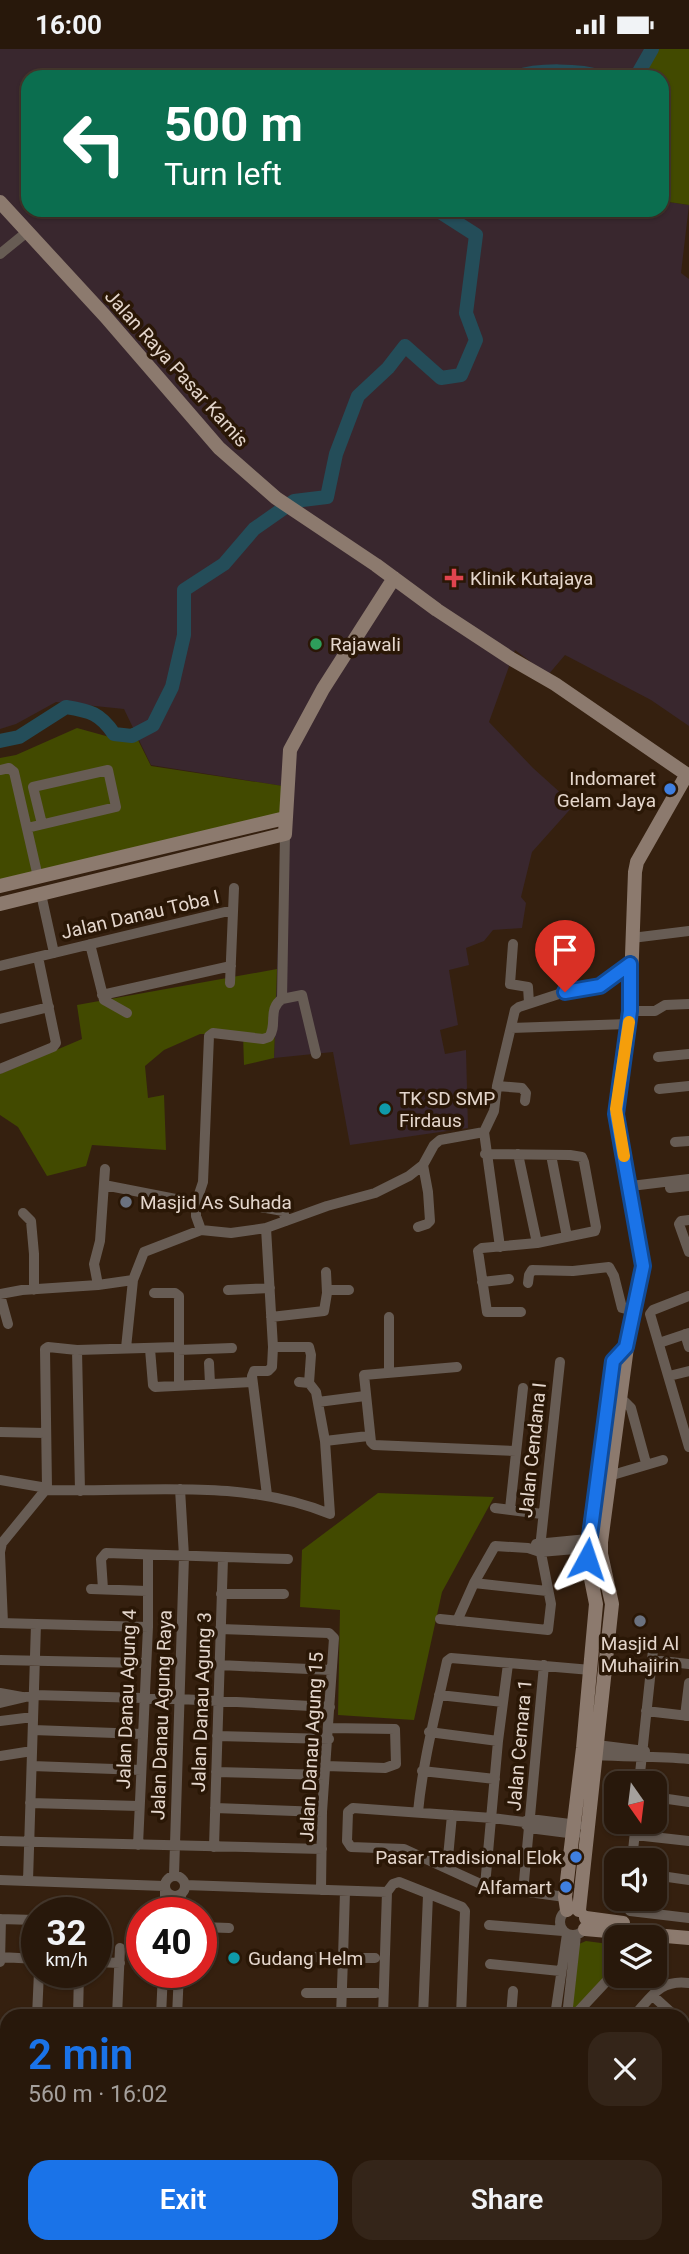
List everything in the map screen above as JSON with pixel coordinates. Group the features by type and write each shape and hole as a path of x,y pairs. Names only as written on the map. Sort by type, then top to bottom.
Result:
{"main road":[{"name":"Jalan Raya Pasar Kamis","path":"0,202 105,316 219,448 276,498 437,610 555,684 688,775"},
{"path":"0,904 285,834 290,750 323,689 394,578"},
{"path":"604,1925 573,1920 581,1829 612,1604 601,1548 605,1471 614,1400 643,1266 636,1186 616,1114 629,1018 636,865 688,775"},
{"path":"0,886 285,818"},
{"path":"53,874 56,890"},
{"path":"593,1749 591,1670 596,1604 587,1559 587,1543 605,1471"},
{"path":"596,1604 612,1604"},
{"path":"667,1932 689,1931"},
{"path":"667,1935 689,1938"}],"street":[{"path":"0,254 27,232"},
{"path":"0,769 13,770 38,877"},
{"path":"27,828 116,807 108,770 33,787 42,824"},
{"path":"282,999 285,834"},
{"path":"230,983 234,888"},
{"path":"41,894 54,953"},
{"name":"Jalan Danau Toba I","path":"0,966 233,910"},
{"path":"632,938 689,932"},
{"path":"90,944 104,1000 127,1013"},
{"path":"513,944 510,983 513,986 528,987 529,1003"},
{"path":"545,957 555,956 558,959 565,992"},
{"path":"0,1069 53,1047 56,1043 38,957"},
{"path":"500,1247 484,1132 493,1116 515,1010 565,992 600,986 630,964"},
{"path":"102,995 231,965"},
{"path":"201,1230 196,1216 196,1203 203,1182 209,1036 213,1033 263,1039 269,1037 273,1032 273,1008 282,999 302,995 316,1054"},
{"path":"511,1028 629,1018 666,1006 689,1004"},
{"path":"0,1019 49,1007"},
{"path":"659,1057 689,1054"},
{"path":"498,1086 522,1088 526,1093 525,1101"},
{"path":"659,1089 689,1086"},
{"path":"126,1348 133,1280 144,1252 201,1230 231,1233 266,1228 385,1188 409,1176 422,1165 440,1140 484,1132"},
{"path":"675,1142 689,1141"},
{"path":"485,1154 580,1156 584,1162 596,1229 593,1232 478,1251 488,1313 521,1312"},
{"path":"517,1154 537,1243"},
{"path":"551,1155 567,1237"},
{"path":"418,1227 430,1221 428,1192 422,1165"},
{"path":"98,1285 94,1264 100,1248 105,1169"},
{"path":"636,1186 689,1179"},
{"path":"104,1185 196,1203"},
{"path":"636,1186 652,1189 689,1186"},
{"path":"243,1204 282,1211 286,1221"},
{"path":"23,1213 31,1221 34,1290"},
{"path":"689,1220 679,1222 685,1231 689,1252"},
{"path":"266,1228 273,1347 271,1369 254,1371 252,1382 267,1495"},
{"path":"528,1283 529,1273 532,1271 573,1271 609,1267 622,1308 634,1311"},
{"path":"271,1317 322,1312 326,1308 326,1272"},
{"path":"482,1282 509,1279"},
{"path":"8,1324 0,1294 133,1280"},
{"path":"228,1290 270,1289"},
{"path":"327,1290 349,1290"},
{"path":"154,1293 175,1293 179,1296 179,1385"},
{"path":"689,1296 650,1313 689,1447"},
{"path":"389,1317 389,1372"},
{"path":"659,1343 687,1333 689,1347"},
{"path":"0,1480 46,1489 79,1491 180,1489 267,1495 330,1514 325,1441 318,1402 316,1392 304,1383 309,1347 273,1347"},
{"path":"148,1627 2,1623 0,1548 46,1489 45,1349 232,1348"},
{"path":"150,1349 153,1385 252,1382"},
{"path":"77,1350 79,1491"},
{"name":"Jalan Cendana I","path":"457,1621 548,1630 551,1609 540,1547 560,1362"},
{"path":"209,1363 210,1384"},
{"path":"457,1367 364,1375 368,1436 374,1445 516,1451"},
{"path":"669,1377 689,1371"},
{"path":"510,1509 523,1388"},
{"path":"318,1402 365,1396"},
{"path":"614,1400 631,1408 646,1463"},
{"path":"678,1411 689,1408"},
{"path":"0,1431 45,1433"},
{"path":"325,1441 368,1436"},
{"path":"605,1471 663,1460"},
{"name":"Jalan Danau Agung Raya","path":"174,1876 184,1556 180,1489"},
{"path":"495,1507 542,1514"},
{"path":"440,1619 457,1621 495,1546 528,1548 587,1543"},
{"path":"103,1589 101,1559 103,1555 110,1553 288,1559"},
{"name":"Jalan Danau Agung 4","path":"138,1845 148,1627 148,1555"},
{"name":"Jalan Danau Agung 3","path":"214,1847 223,1558"},
{"path":"474,1583 547,1591"},
{"path":"91,1589 147,1591"},
{"path":"221,1594 284,1594"},
{"path":"28,1881 36,1624"},
{"name":"Jalan Danau Agung 15","path":"220,1629 329,1633 335,1641 322,1812 321,1890"},
{"path":"640,1771 652,1655 689,1664"},
{"path":"418,1812 429,1732 447,1661 451,1658 591,1670"},
{"path":"0,1660 145,1663"},
{"path":"485,1886 508,1664"},
{"path":"219,1665 331,1670"},
{"name":"Jalan Cemara 1","path":"523,1892 544,1665"},
{"path":"646,1711 687,1716 689,1683"},
{"path":"0,1693 22,1697"},
{"path":"0,1703 34,1695 330,1707"},
{"path":"439,1695 503,1702"},
{"path":"0,1721 33,1717"},
{"path":"216,1772 385,1768 396,1764 397,1736 395,1729 217,1737"},
{"path":"33,1730 142,1734"},
{"path":"429,1732 498,1741"},
{"path":"593,1749 689,1759"},
{"path":"0,1756 32,1751"},
{"path":"32,1766 141,1770"},
{"path":"422,1771 495,1779"},
{"path":"667,1799 689,1802"},
{"path":"30,1803 139,1806"},
{"path":"215,1808 322,1812"},
{"path":"573,1920 523,1892 485,1886 404,1849 351,1847 347,1843 348,1812 353,1808 418,1812 581,1829"},
{"path":"447,1868 452,1815"},
{"path":"633,1848 635,1835 689,1840"},
{"path":"0,1841 322,1849"},
{"path":"165,1897 167,1879 174,1876 180,1877 182,1897"},
{"path":"667,1877 689,1880"},
{"path":"0,1880 165,1889 173,1896 183,1890 387,1892"},
{"path":"383,2009 387,1892 393,1884 399,1882 462,1907 466,1914 461,2009"},
{"path":"341,2009 345,1891"},
{"path":"424,2009 428,1895"},
{"path":"658,1911 689,1918"},
{"path":"21,1920 1,1919 0,1960 21,1959"},
{"path":"489,1925 573,1920"},
{"path":"556,2009 560,1971 573,1920"},
{"path":"567,2009 573,1920"},
{"path":"217,1928 229,1928"},
{"path":"117,2009 120,1948"},
{"path":"311,1957 375,1958"},
{"path":"112,1963 120,1963"},
{"path":"490,1963 560,1971"},
{"path":"641,2009 670,1982 689,1983"},
{"path":"581,2009 604,1984"},
{"path":"37,2009 38,1988"},
{"path":"78,2009 79,1988"},
{"path":"161,2009 162,1988"},
{"path":"177,2009 178,1988"},
{"path":"512,2009 513,1991"},
{"path":"306,1993 376,1993"},
{"path":"653,1996 667,2009"}],"shaded area":[{"path":"0,49 649,49 637,70 21,70 21,217 669,217 669,202 689,205 681,273 689,279 689,726 651,700 565,655 548,675 515,650 489,722 533,768 574,805 532,852 521,897 526,903 522,928 493,930 484,941 466,948 469,965 449,970 458,1025 440,1030 445,1054 466,1050 468,1128 350,1145 333,1052 274,1058 283,786 151,765 124,709 56,702 16,724 0,729"}],"green space":[{"path":"649,49 689,49 689,205 669,202 669,70 637,70"},
{"path":"77,728 124,741 137,738 151,766 283,786 282,818 0,880 0,758 16,755"},
{"path":"277,969 274,1058 244,1065 243,1034 200,1034 164,1050 145,1066 148,1098 164,1095 166,1150 92,1145 86,1166 47,1176 18,1127 0,1115 0,1074 82,1039 77,1005"},
{"path":"378,1493 494,1497 442,1592 414,1720 338,1715 340,1610 300,1607 302,1550"},
{"path":"586,1941 604,1943 604,1982 575,2009 568,2009 579,1944"}],"waterway":[{"path":"640,70 652,49"},
{"path":"0,741 19,737 66,707 94,714 104,721 114,734 132,736 153,725 172,687 184,635 184,590 224,564 254,529 294,501 327,497 336,454 358,396 388,368 405,346 441,378 461,375 476,340 466,313 476,235 448,217"}],"slow traffic":[{"path":"624,1156 616,1109 629,1022"}],"place":[{"name":"Klinik Kutajaya","path":"454,578"},
{"name":"Rajawali","path":"316,644"},
{"name":"Indomaret Gelam Jaya","path":"670,789"},
{"name":"TK SD SMP Firdaus","path":"385,1109"},
{"name":"Masjid As Suhada","path":"126,1202"},
{"name":"Masjid Al Muhajirin","path":"640,1621"},
{"name":"Pasar Tradisional Elok","path":"576,1857"},
{"name":"Alfamart","path":"566,1887"},
{"name":"Gudang Helm","path":"234,1958"}],"route":[{"path":"565,992 600,986 630,964 630,1011 616,1114 631,1186 643,1266 626,1347 613,1361 587,1559"}]}
